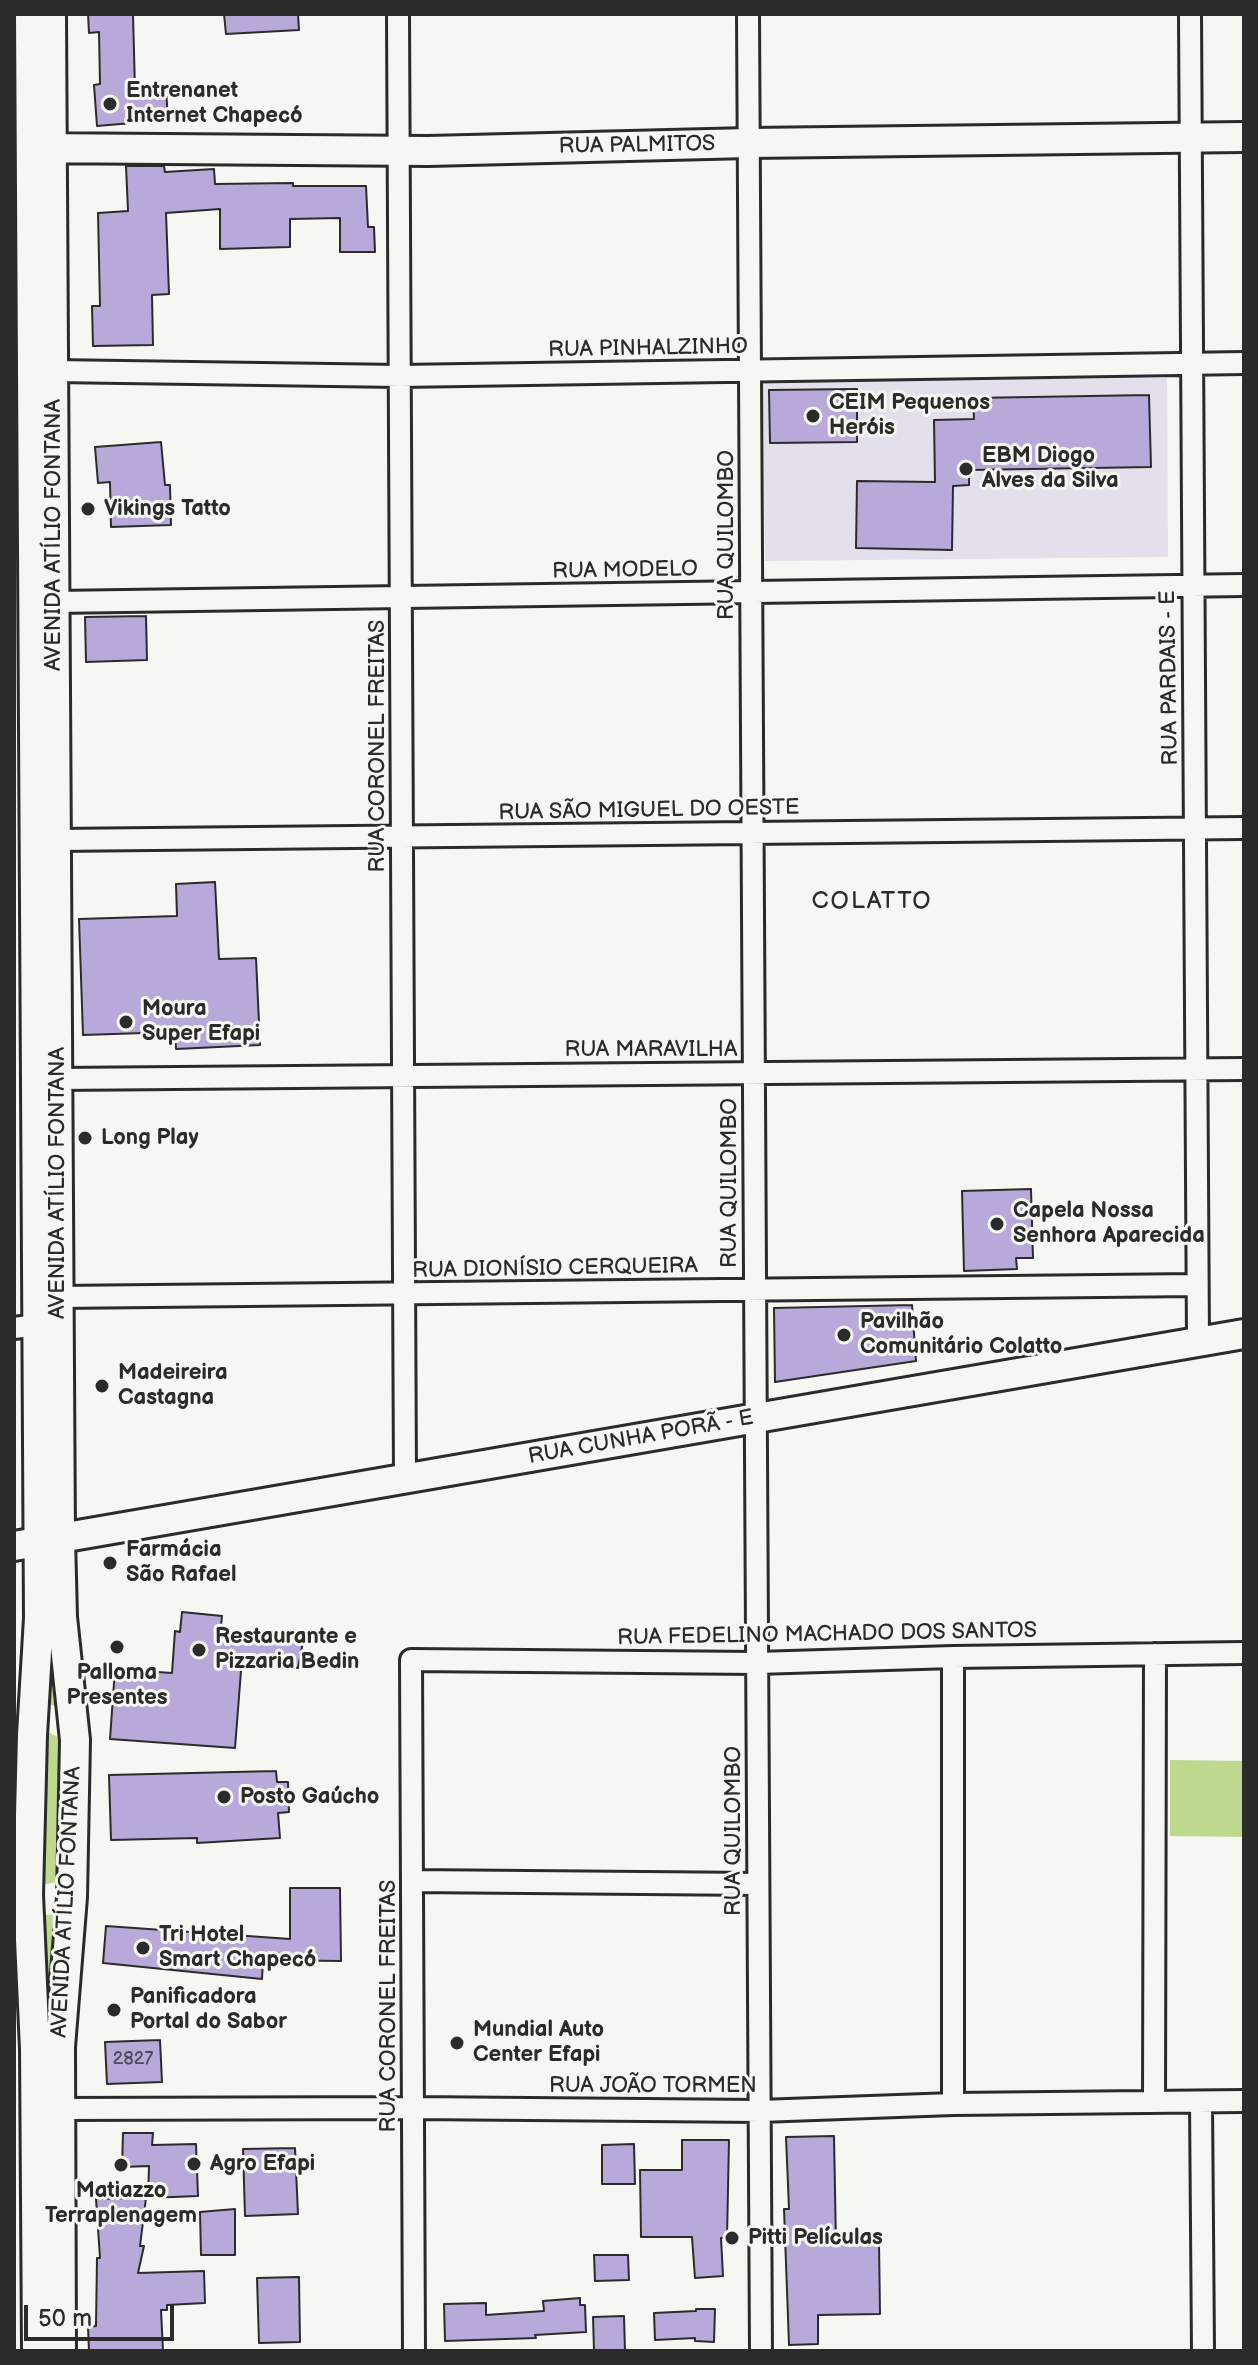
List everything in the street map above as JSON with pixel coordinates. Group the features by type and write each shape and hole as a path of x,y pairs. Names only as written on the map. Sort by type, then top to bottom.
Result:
{"main road":[{"name":"AVENIDA ATÍLIO FONTANA","path":"30,14 53,371 33,600 55,840 36,1080 26,1327 39,1618 21,1896 35,2049 37,2351"},
{"name":"AVENIDA ATÍLIO FONTANA","path":"51,14 40,148 33,600 36,1080 58,1297 38,1542 62,1617 75,1740 72,1897 60,2047 61,2351"},
{"name":"RUA PALMITOS","path":"40,148 399,151 1244,137"},
{"name":"RUA CUNHA PORÃ - E","path":"38,1542 1244,1334"},
{"path":"32,1735 42,1728 55,1727 67,1731 75,1740"},
{"path":"21,1896 50,1904 62,1903 72,1897"}],"street":[{"name":"RUA CORONEL FREITAS","path":"398,14 405,1479"},
{"name":"RUA QUILOMBO","path":"748,14 761,2351"},
{"name":"RUA PARDAIS - E","path":"1190,14 1198,1341"},
{"name":"RUA PINHALZINHO","path":"53,371 400,376 1244,363"},
{"name":"RUA MODELO","path":"33,600 750,594 1244,585"},
{"name":"RUA SÃO MIGUEL DO OESTE","path":"55,840 1244,828"},
{"name":"RUA MARAVILHA","path":"36,1080 1244,1069"},
{"name":"RUA DIONÍSIO CERQUEIRA","path":"58,1297 1196,1285"},
{"name":"RUA FEDELINO MACHADO DOS SANTOS","path":"411,1660 757,1663 1244,1653"},
{"path":"1154,2102 1155,1654"},
{"path":"953,1657 953,2104"},
{"name":"RUA CORONEL FREITAS","path":"411,1660 414,2351"},
{"path":"412,1881 758,1884"},
{"name":"RUA JOÃO TORMEN","path":"61,2109 760,2111 953,2104 1244,2101"},
{"path":"1201,2102 1203,2351"}],"shaded area":[{"name":"EBM Diogo Alves da Silva","path":"1167,378 1168,557 765,561 763,381"}],"green space":[{"path":"48,1609 60,1709 52,1705 40,1706"},
{"path":"46,1734 62,1739 60,1878 58,1882 46,1884 39,1882"},
{"path":"1170,1760 1244,1761 1244,1837 1170,1836"},
{"path":"61,1914 48,2027 38,1915"}],"building":[{"path":"88,14 133,14 135,90 166,89 168,120 97,126 94,85 100,84 99,32 89,33"},
{"path":"224,14 298,14 299,30 226,34"},
{"path":"126,166 164,166 165,172 214,169 215,184 366,186 368,227 374,227 375,252 340,252 340,218 290,219 290,247 220,249 220,209 166,213 169,294 152,295 153,345 93,346 92,306 100,306 98,213 128,211"},
{"name":"CEIM Pequenos Heróis","path":"857,389 857,442 770,443 769,390"},
{"path":"1149,395 1151,467 969,470 969,485 953,486 952,550 856,548 857,481 935,482 934,420 974,419 973,398"},
{"path":"161,442 165,485 170,485 171,525 111,527 110,482 98,483 95,447"},
{"path":"146,616 147,660 86,662 85,617"},
{"path":"215,882 219,959 256,958 260,1045 176,1049 175,1032 83,1035 79,919 177,916 176,884"},
{"name":"Capela Nossa Senhora Aparecida","path":"1031,1189 1033,1258 1016,1258 1017,1269 964,1271 962,1191"},
{"name":"Pavilhão Comunitário Colatto","path":"912,1305 916,1361 775,1382 774,1308"},
{"path":"182,1612 222,1616 220,1635 250,1639 252,1632 303,1642 298,1668 242,1658 235,1748 110,1739 115,1669 172,1673 175,1631 180,1632"},
{"path":"276,1771 277,1782 288,1782 289,1812 278,1813 280,1838 197,1843 197,1838 111,1840 109,1775"},
{"path":"290,1888 340,1888 341,1961 263,1960 262,1979 103,1963 106,1926 290,1939"},
{"path":"160,2040 162,2082 107,2084 105,2042"},
{"path":"123,2133 153,2133 152,2145 196,2144 198,2196 148,2198 149,2166 122,2167"},
{"path":"834,2136 836,2243 879,2242 880,2314 818,2315 818,2344 789,2345 784,2209 789,2209 786,2137"},
{"path":"682,2140 729,2140 727,2238 721,2238 723,2276 695,2278 692,2237 641,2237 640,2170 682,2170"},
{"path":"634,2144 635,2184 602,2184 602,2145"},
{"path":"295,2148 298,2214 245,2216 243,2149"},
{"path":"146,2198 140,2246 144,2246 138,2273 204,2271 205,2303 167,2305 167,2310 161,2310 163,2351 89,2351 88,2327 96,2326 97,2258 100,2258 96,2199"},
{"path":"235,2209 235,2255 201,2255 200,2212"},
{"path":"594,2255 628,2255 629,2280 595,2281"},
{"path":"299,2277 300,2342 259,2343 257,2278"},
{"path":"580,2298 580,2305 585,2305 586,2332 535,2335 536,2338 445,2341 444,2304 486,2303 486,2315 544,2311 543,2301"},
{"path":"715,2309 714,2342 695,2341 695,2338 655,2340 654,2313"},
{"path":"624,2316 625,2351 594,2351 593,2317"}],"place":[{"name":"Entrenanet Internet Chapecó","path":"110,104"},
{"name":"CEIM Pequenos Heróis","path":"813,416"},
{"name":"EBM Diogo Alves da Silva","path":"966,469"},
{"name":"Vikings Tatto","path":"88,509"},
{"name":"Moura Super Efapi","path":"126,1022"},
{"name":"Long Play","path":"85,1138"},
{"name":"Capela Nossa Senhora Aparecida","path":"997,1224"},
{"name":"Pavilhão Comunitário Colatto","path":"844,1335"},
{"name":"Madeireira Castagna","path":"102,1386"},
{"name":"Farmácia São Rafael","path":"110,1563"},
{"name":"Palloma Presentes","path":"117,1647"},
{"name":"Restaurante e Pizzaria Bedin","path":"199,1650"},
{"name":"Posto Gaúcho","path":"224,1797"},
{"name":"Tri Hotel Smart Chapecó","path":"143,1948"},
{"name":"Panificadora Portal do Sabor","path":"114,2010"},
{"name":"Mundial Auto Center Efapi","path":"457,2043"},
{"name":"Agro Efapi","path":"194,2164"},
{"name":"Matiazzo Terraplenagem","path":"121,2165"},
{"name":"Pitti Películas","path":"732,2238"}],"district":[{"name":"COLATTO","path":"872,902"}]}
